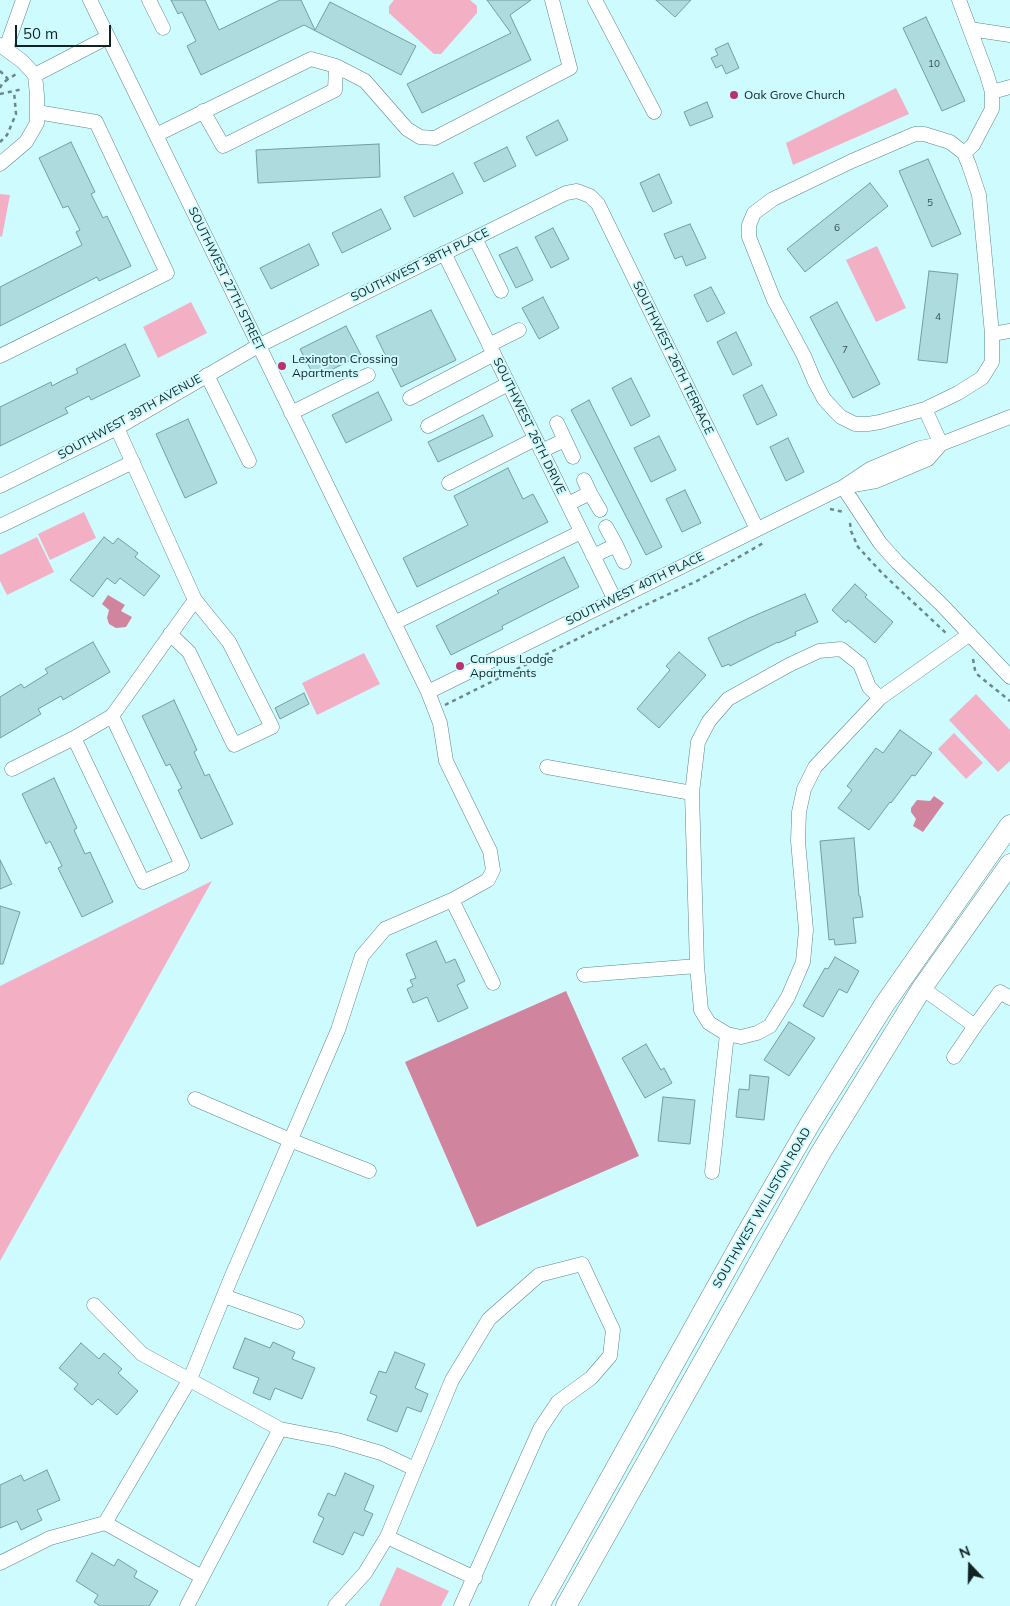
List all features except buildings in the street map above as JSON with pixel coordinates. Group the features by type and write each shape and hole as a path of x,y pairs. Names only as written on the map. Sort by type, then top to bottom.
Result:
{"highway":[{"name":"SOUTHWEST WILLISTON ROAD","path":"539,1606 740,1244 811,1122 884,1005 1010,825"},
{"name":"SOUTHWEST WILLISTON ROAD","path":"566,1606 806,1177 922,988 1010,864"}],"street":[{"path":"0,164 26,142 37,123 32,76 3,47 23,0"},
{"name":"SOUTHWEST 27TH STREET","path":"90,0 428,692 440,722 446,760 490,851 494,870 488,880 452,900 385,929 362,956 338,1030 190,1379 105,1523"},
{"path":"149,0 163,28"},
{"path":"156,135 311,59 336,66 365,81 407,129 420,137 435,138 570,68 552,0"},
{"path":"595,0 654,112"},
{"path":"959,0 992,92 992,109 973,145 964,152"},
{"path":"970,29 1010,35"},
{"path":"32,76 108,37"},
{"path":"204,110 223,146 335,90 336,66"},
{"path":"992,92 1010,87"},
{"path":"0,356 166,273 96,122 37,112"},
{"path":"915,134 924,134 950,142 964,152 979,195 992,334 992,362 982,378 958,393 926,409 899,418 868,424 855,424 841,417 824,399 804,356 774,300 749,237 749,225 754,213 773,199 852,161 915,134"},
{"name":"SOUTHWEST 38TH PLACE","path":"258,346 566,193 583,192"},
{"name":"SOUTHWEST 26TH TERRACE","path":"583,192 598,204 757,529"},
{"path":"475,238 502,291"},
{"name":"SOUTHWEST 26TH DRIVE","path":"444,253 615,600"},
{"path":"410,398 491,350 520,330"},
{"path":"992,334 1010,331"},
{"name":"SOUTHWEST 39TH AVENUE","path":"0,486 117,428 258,346"},
{"path":"207,375 249,461"},
{"path":"291,413 368,375"},
{"path":"428,426 508,384"},
{"path":"926,409 941,444"},
{"name":"SOUTHWEST 40TH PLACE","path":"428,692 843,487 870,469 920,448 941,444 1010,417"},
{"path":"557,423 573,457"},
{"path":"117,428 195,600 229,642 272,726 234,745 189,652 170,634"},
{"path":"449,483 538,445 565,440"},
{"path":"0,526 133,462"},
{"path":"584,480 600,510"},
{"path":"843,487 880,544 1010,676"},
{"path":"568,504 590,493"},
{"path":"606,527 624,562"},
{"path":"394,623 581,532"},
{"path":"593,556 616,545"},
{"path":"12,768 74,738 112,716 195,600"},
{"path":"880,698 870,686 860,664 841,649 819,651 789,665 728,699 709,721 698,742 692,793 697,966 701,1010 709,1023 727,1034 741,1037 770,1026 788,997 803,962 806,930 798,841 799,812 804,789 815,767 880,698 970,634"},
{"path":"74,738 143,882 182,865 112,716"},
{"path":"547,767 692,793"},
{"path":"452,900 493,983"},
{"path":"584,975 697,966"},
{"path":"922,988 975,1026"},
{"path":"954,1056 1000,992 1010,998"},
{"path":"712,1172 727,1034"},
{"path":"195,1099 368,1171"},
{"path":"335,1606 365,1573 387,1537 452,1380 489,1319 539,1275 582,1264 613,1330 610,1356 591,1378 558,1402 540,1429 461,1606"},
{"path":"224,1296 298,1322"},
{"path":"94,1306 142,1354 280,1428 337,1440 381,1453 415,1470"},
{"path":"187,1606 280,1428"},
{"path":"0,1563 50,1538 105,1523 202,1578"},
{"path":"387,1537 475,1578"}],"path":[{"path":"0,70 8,79"},
{"path":"0,88 8,79 32,76"},
{"path":"0,94 14,91 32,76"},
{"path":"0,142 7,135 16,114 14,91"},
{"path":"825,509 839,510 847,515"},
{"path":"849,520 858,547 883,574 950,637"},
{"path":"444,706 697,581 770,538"},
{"path":"972,656 978,675 1010,701"}],"shaded area":[{"path":"394,0 470,0 477,6 477,13 441,54 434,54 389,13 389,6"},
{"path":"896,88 909,114 793,165 786,143"},
{"path":"0,194 10,195 2,237 0,236"},
{"path":"877,246 906,308 876,322 846,260"},
{"path":"191,302 207,333 158,358 143,327"},
{"path":"84,512 96,538 50,560 38,534"},
{"path":"37,537 54,572 7,595 0,581 0,555"},
{"path":"108,595 125,605 121,611 132,617 126,627 116,628 109,624 107,618 109,610 102,604"},
{"path":"364,653 380,684 317,715 302,683"},
{"path":"976,694 1010,730 1010,761 998,772 949,720"},
{"path":"954,733 983,763 966,779 938,749"},
{"path":"934,796 944,803 923,832 913,826 916,819 911,812 911,808 917,800 930,801"},
{"path":"212,881 0,1261 0,986"},
{"path":"566,991 639,1156 477,1227 405,1062"},
{"path":"397,1567 449,1591 441,1606 379,1606"}],"place":[{"name":"Oak Grove Church","path":"734,95"},
{"name":"Lexington Crossing Apartments","path":"282,366"},
{"name":"Campus Lodge Apartments","path":"460,666"}]}
